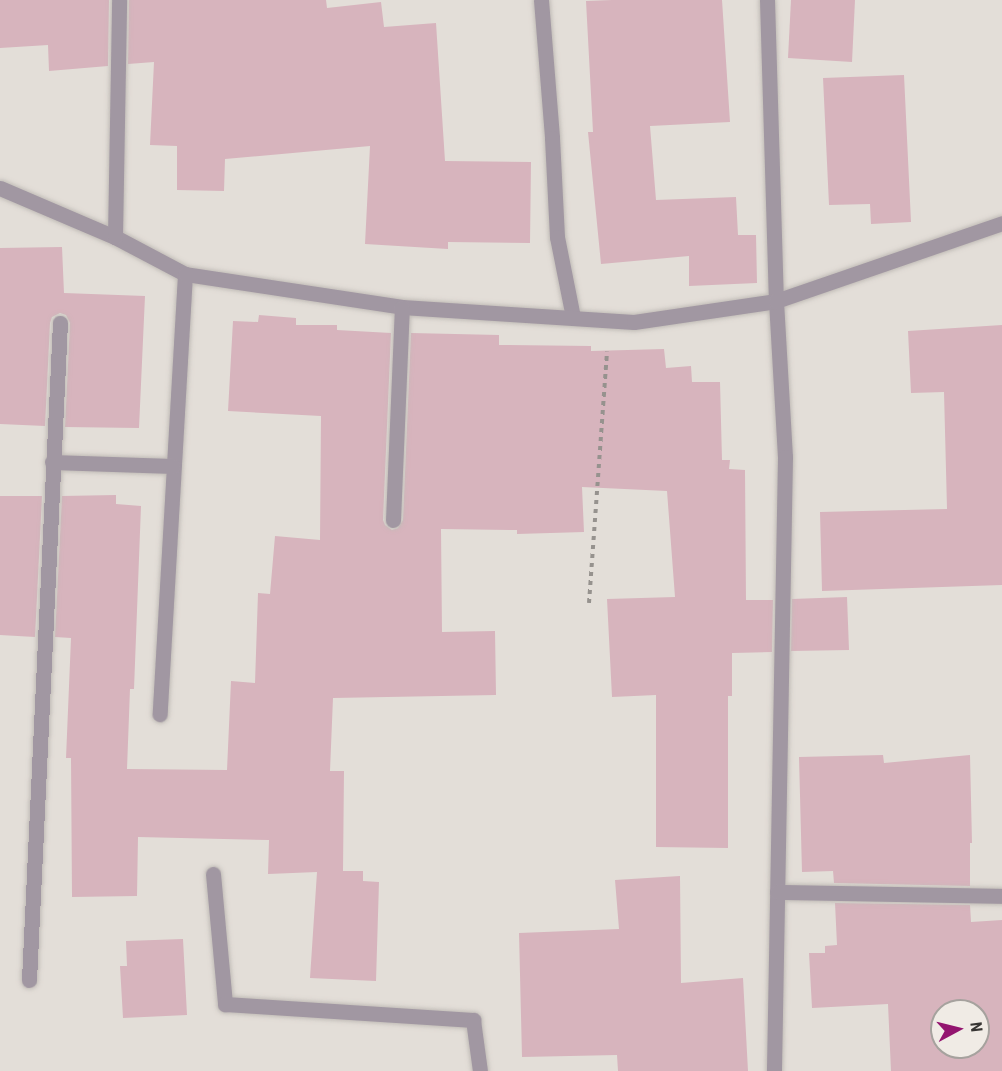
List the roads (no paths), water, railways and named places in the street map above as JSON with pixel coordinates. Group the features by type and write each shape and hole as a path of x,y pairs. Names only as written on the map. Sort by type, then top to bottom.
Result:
{"street":[{"path":"115,237 119,0"},
{"path":"541,0 549,91 557,237 573,317"},
{"path":"767,0 776,301 785,457 774,1071"},
{"path":"0,188 115,237 185,274 402,307 634,322 776,301 1002,223"},
{"path":"160,714 185,274"},
{"path":"393,520 402,307"},
{"path":"29,980 60,323"},
{"path":"52,462 173,466"},
{"path":"213,874 225,1004 473,1020 480,1071"},
{"path":"777,892 1002,896"}]}
